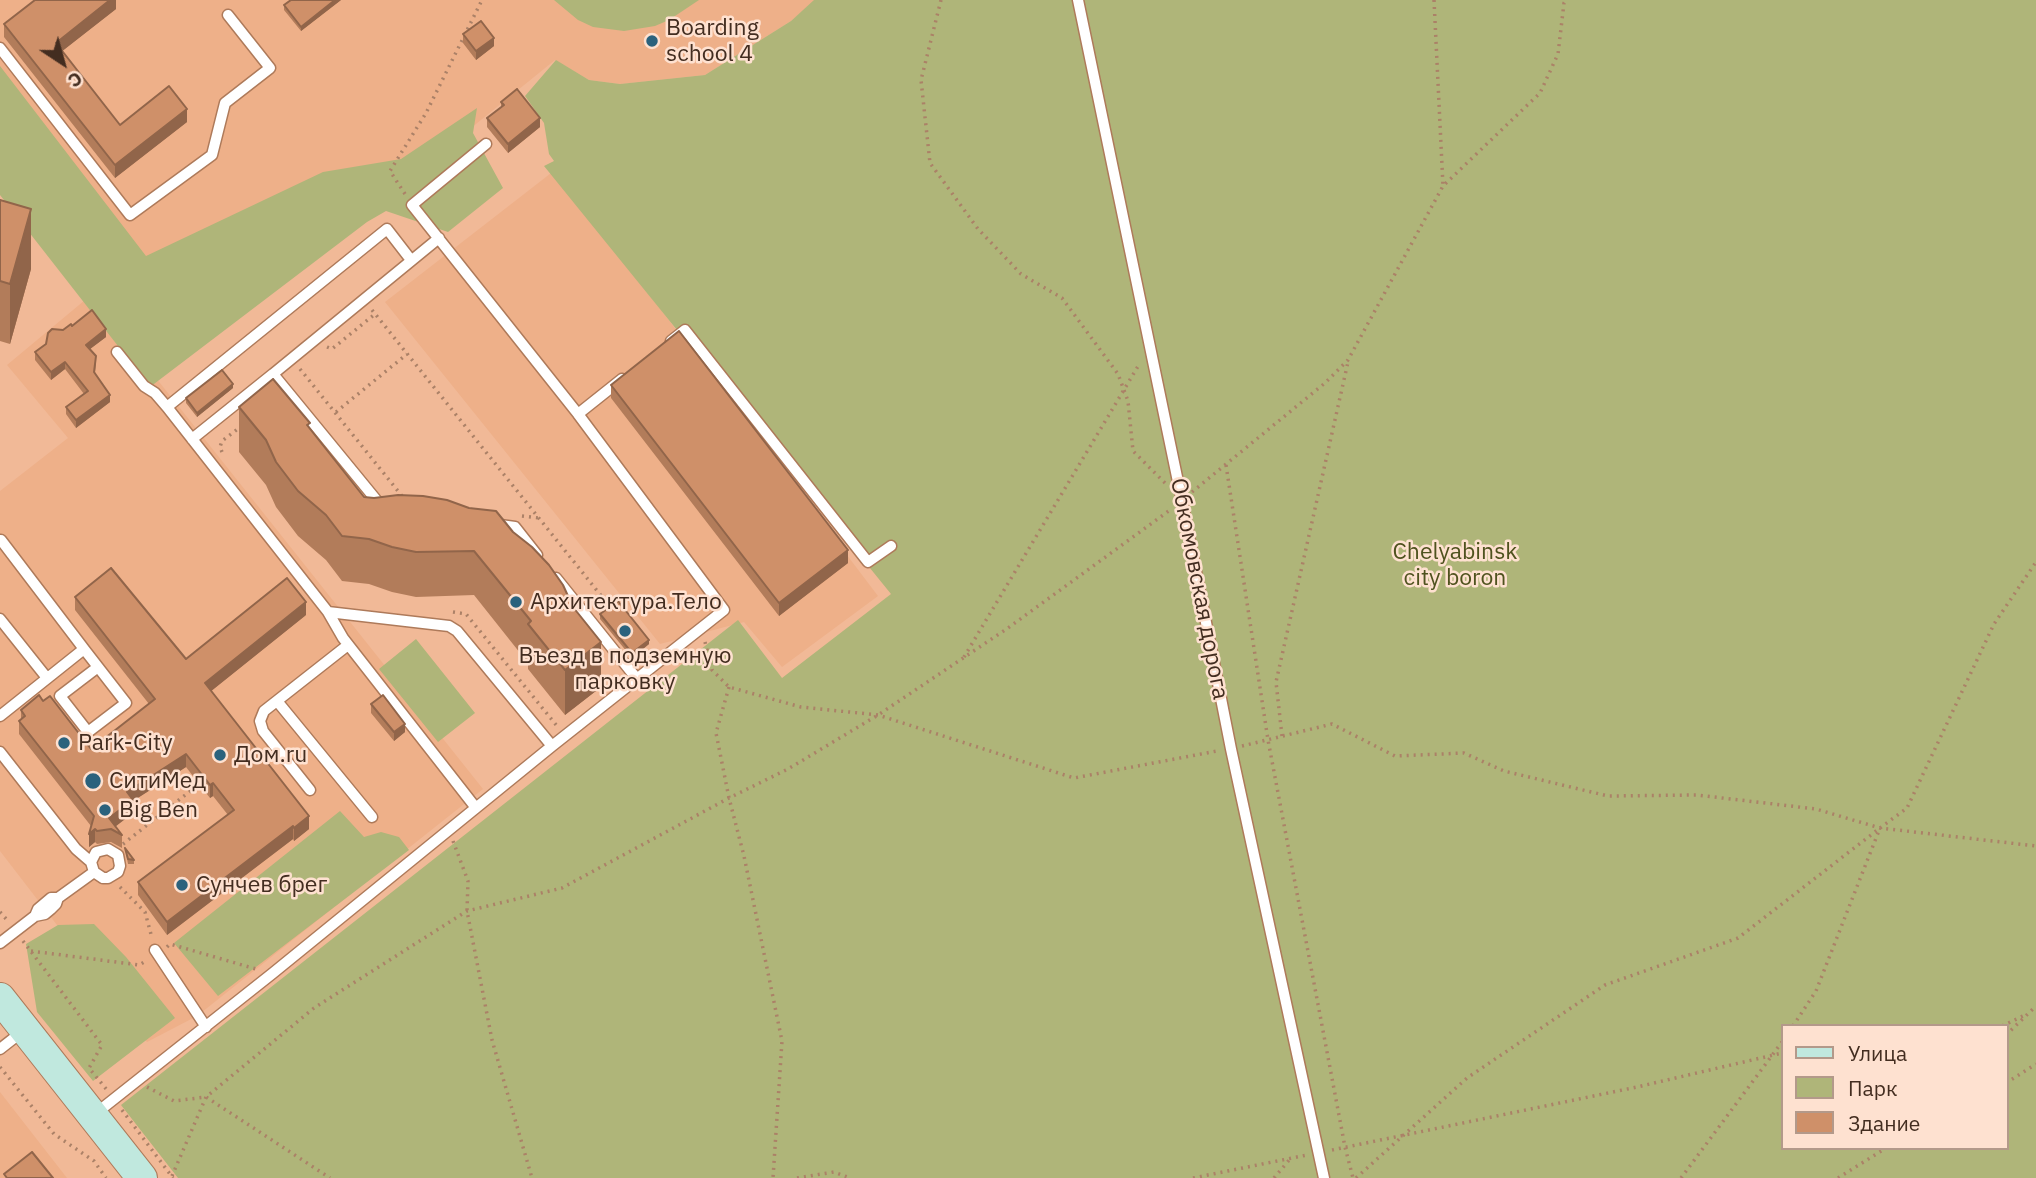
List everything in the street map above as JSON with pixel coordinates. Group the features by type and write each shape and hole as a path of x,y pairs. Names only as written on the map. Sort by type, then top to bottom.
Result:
{"main road":[{"path":"0,998 25,1030 104,1107 142,1178"}],"lane":[{"name":"Обкомовская дорога","path":"1078,0 1231,749 1324,1178"},
{"path":"0,48 130,215 212,155 225,103 270,68 228,15"},
{"path":"104,1107 724,610 578,414 412,205 486,144"},
{"path":"167,407 387,229 411,260"},
{"path":"192,439 439,238"},
{"path":"663,347 684,330 868,562 891,546"},
{"path":"117,352 144,386 155,393 167,407 328,612 348,645 476,808"},
{"path":"578,414 631,372"},
{"path":"274,373 384,510 397,512"},
{"path":"476,522 515,527 637,679"},
{"path":"0,541 1,540 126,703 88,732 60,696 98,667"},
{"path":"328,612 449,626 457,631 552,746"},
{"path":"0,619 47,678"},
{"path":"310,790 263,731 260,720 264,711 348,645"},
{"path":"0,716 84,649"},
{"path":"277,701 372,817"},
{"path":"0,752 76,849 92,867 103,878 113,876 120,866 118,855 108,849 96,852 92,867 58,898 51,909 45,914 35,916 0,943"},
{"path":"155,950 206,1027"},
{"path":"0,1049 25,1030"}],"path":[{"path":"412,205 390,171 426,113 482,0"},
{"path":"941,0 920,80 930,163 978,229 1021,274 1062,298 1118,374 1128,401 1133,452 1182,500"},
{"path":"1434,0 1443,186"},
{"path":"1282,736 1276,682 1348,360 1443,186 1540,93 1558,54 1566,0"},
{"path":"364,300 611,608"},
{"path":"963,658 1150,349"},
{"path":"335,413 407,354"},
{"path":"292,359 404,499"},
{"path":"0,912 102,1045 89,1068 104,1107 173,1177 206,1097 314,1008 467,911 562,888 788,769 878,715 1008,628 1182,500 1325,383 1348,360"},
{"path":"223,455 220,447 222,441 249,420"},
{"path":"1226,465 1268,740 1345,1147 1354,1178 1467,1078 1605,985 1738,938 1907,808 1994,624 2036,562"},
{"path":"512,515 538,518"},
{"path":"453,612 466,614 565,736"},
{"path":"701,628 712,670 729,687 802,707 878,715 1074,778 1231,749 1332,724 1395,756 1464,753 1504,771 1608,796 1697,795 1816,809 1880,828 2036,846"},
{"path":"729,687 716,733 782,1041 773,1178"},
{"path":"118,855 120,846 198,785"},
{"path":"1794,1024 1816,990 1880,828"},
{"path":"449,830 468,881 467,911 492,1040 532,1178"},
{"path":"113,876 122,891 145,912 155,950"},
{"path":"2006,1024 2036,1008"},
{"path":"2008,1033 2030,1012"},
{"path":"1681,1178 1780,1045"},
{"path":"1193,1178 1637,1087 1780,1054"},
{"path":"2008,1082 2036,1064"},
{"path":"0,1067 54,1134 94,1161 106,1178"},
{"path":"136,1082 174,1101 206,1097 330,1178"},
{"path":"1838,1178 1883,1150"},
{"path":"1274,1178 1290,1159"},
{"path":"797,1178 834,1172 850,1178"}],"shaded area":[{"path":"0,0 816,0 791,21 705,75 620,84 589,80 555,60 156,378 483,789 197,1016 147,1042 0,851 0,491 68,438 7,365 91,295 0,177"},
{"path":"555,170 878,596 782,667 744,622 660,644 385,302"},
{"path":"0,1092 67,1178 0,1178"}],"green space":[{"path":"554,0 699,0 655,26 624,31 593,27 578,20"},
{"name":"Chelyabinsk city boron","path":"814,0 2036,0 2036,1178 178,1178 121,1105 738,620 782,678 891,594 544,166 554,161 549,154 544,123 525,96 556,60 589,80 620,84 705,75 791,21"},
{"path":"0,66 146,256 323,172 401,159 477,108 473,133 503,188 448,232 386,211 367,222 150,387 0,195"},
{"path":"416,639 475,713 438,742 379,669"},
{"path":"340,811 364,837 381,832 399,837 409,850 218,996 174,943"},
{"path":"94,924 126,957 175,1018 93,1081 37,1012 26,944 58,925"}],"building":[{"path":"35,0 110,0 56,43 120,125 169,86 187,109 115,165 4,24"},
{"path":"291,0 335,0 301,27 284,5"},
{"path":"481,21 494,38 476,51 463,34"},
{"path":"517,89 540,118 508,144 487,118 504,105 501,102"},
{"path":"0,200 31,209 10,284 0,281"},
{"path":"92,310 106,329 86,345 96,356 94,372 110,395 76,420 66,407 88,391 65,362 51,372 35,352 46,344 48,333 52,329 63,330 71,324 72,326"},
{"path":"679,331 848,550 779,603 611,385"},
{"path":"222,370 233,384 197,413 186,398"},
{"path":"273,379 310,423 307,425 364,497 423,496 447,500 469,508 496,511 513,532 549,565 563,585 573,607 601,642 565,670 528,624 531,621 474,551 416,552 369,539 342,536 326,515 298,491 276,462 266,440 239,407"},
{"path":"111,568 186,659 287,578 306,602 205,683 309,816 167,922 138,882 234,810 186,754 127,792 133,800 109,818 122,835 111,829 95,829 89,834 94,816 19,721 25,716 21,710 39,695 43,701 50,696 91,749 155,699 75,597"},
{"name":"Въезд в подземную парковку","path":"618,601 649,640 632,653 600,614"},
{"path":"383,695 405,724 394,732 371,704"},
{"path":"125,848 134,860 128,859"},
{"path":"32,1152 53,1178 7,1178 4,1174"}],"place":[{"name":"Boarding school 4","path":"652,41"},
{"name":"Архитектура.Тело","path":"516,602"},
{"name":"Въезд в подземную парковку","path":"625,631"},
{"name":"Park-City","path":"64,743"},
{"name":"Дом.ru","path":"220,755"},
{"name":"СитиМед","path":"93,781"},
{"name":"Big Ben","path":"105,810"},
{"name":"Сунчев брег","path":"182,885"}]}
